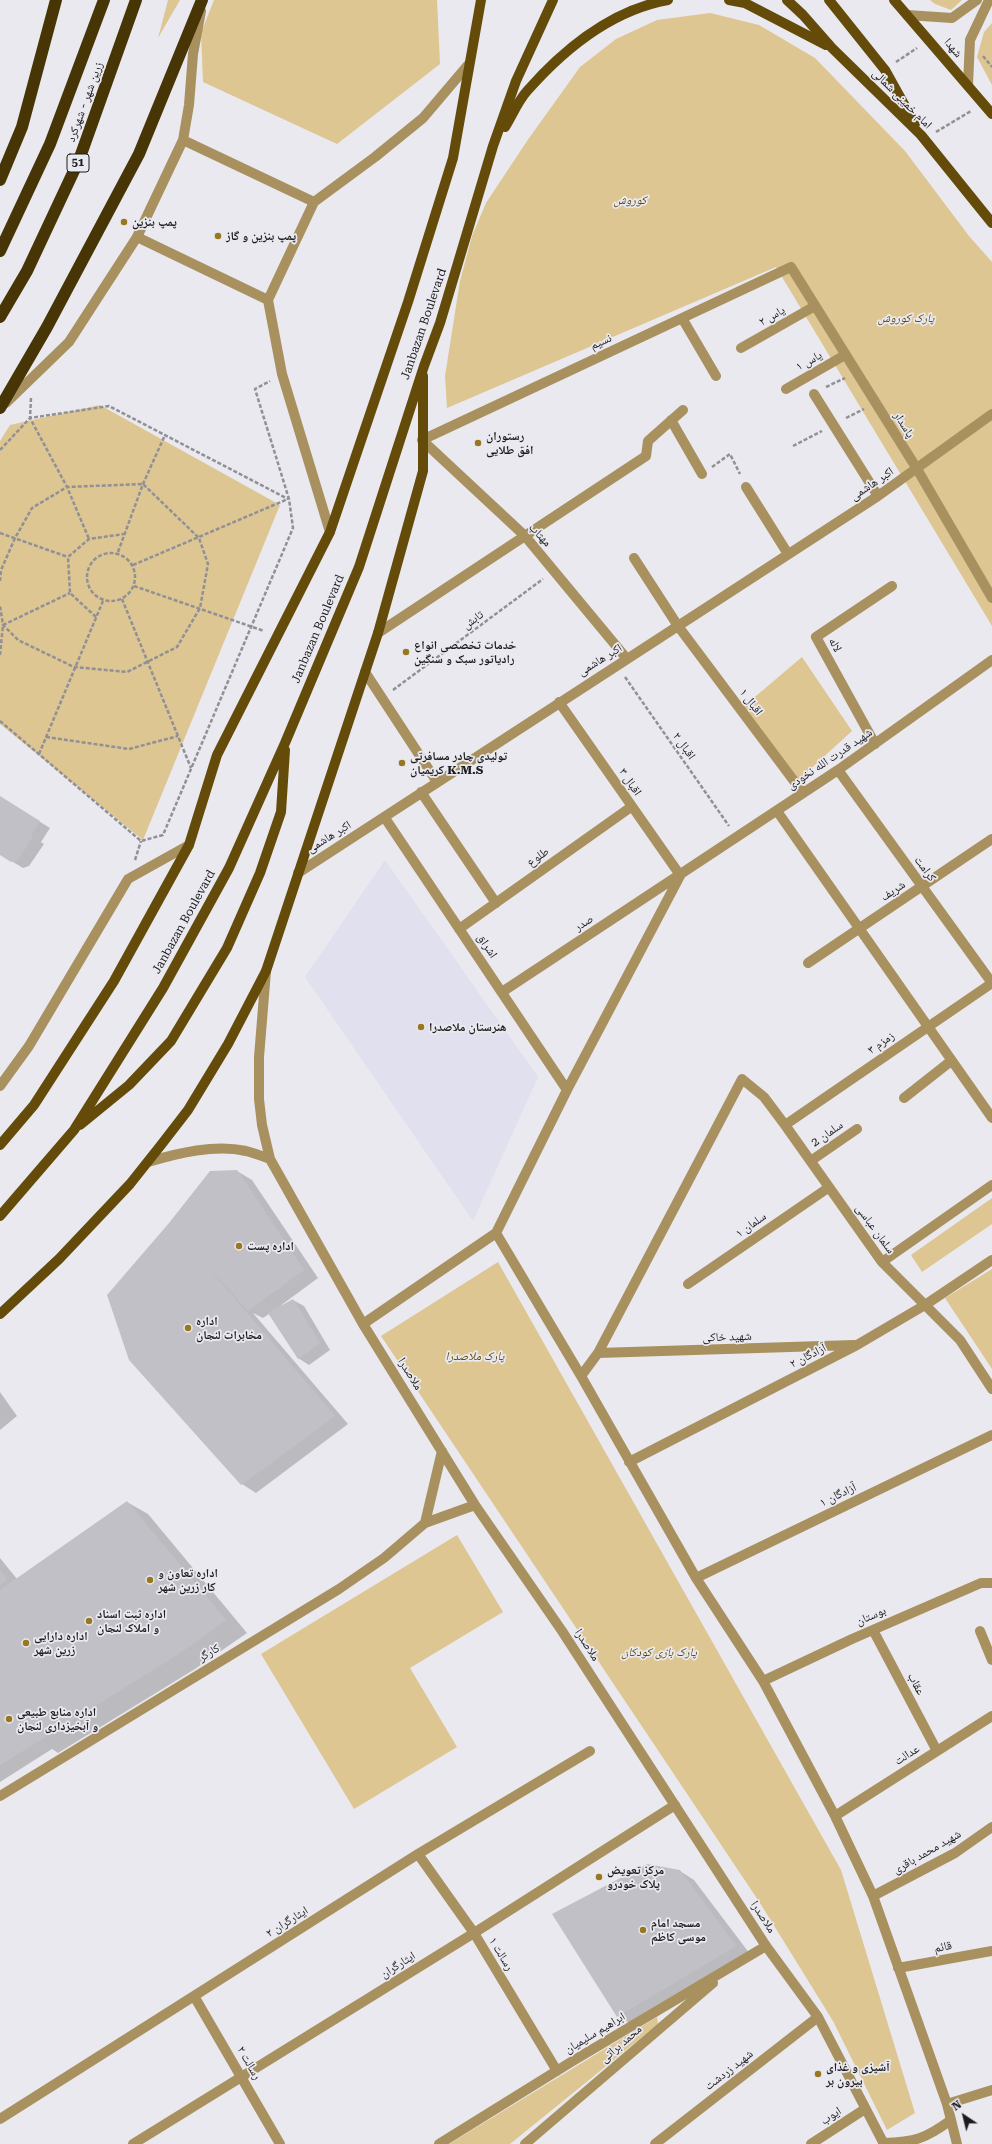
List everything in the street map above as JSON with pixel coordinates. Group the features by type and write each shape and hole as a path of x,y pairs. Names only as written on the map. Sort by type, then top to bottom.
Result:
{"highway":[{"path":"0,180 22,127 56,0"},
{"name":"زرین شهر - شهرکرد","path":"0,251 50,144 104,0"},
{"name":"زرین شهر - شهرکرد","path":"0,317 27,271 79,160 136,0"},
{"path":"0,408 47,327 140,154 203,0"}],"main road":[{"name":"Janbazan Boulevard","path":"0,1145 34,1105 114,981 189,845 217,755 330,532 408,302 452,158 481,0"},
{"name":"Janbazan Boulevard","path":"0,1216 74,1130 162,988 229,868 285,743 358,567 424,366 440,323 493,146 516,81 553,0"},
{"path":"493,146 526,92 564,55 595,30 628,12 668,0"},
{"path":"729,0 745,3 832,48"},
{"name":"امام خمینی شمالی","path":"787,0 803,15 832,48 923,137 992,223"},
{"path":"829,0 885,70 923,137"},
{"name":"شهدا","path":"894,0 992,114"},
{"path":"0,1314 59,1259 130,1184 148,1162 188,1110 228,1044 266,971 378,633 423,471 422,440 424,366"},
{"path":"74,1130 129,1085 171,1041 227,948 260,873 282,812 285,743"}],"street":[{"path":"0,408 69,342 137,237 183,140 189,105 193,54 203,0"},
{"path":"907,15 952,18 977,0"},
{"path":"968,85 970,40 989,0"},
{"path":"330,532 282,374 268,300 314,202 375,157 423,118 468,65"},
{"path":"183,140 314,202"},
{"path":"137,237 268,300"},
{"name":"پاسدار","path":"791,267 917,469 992,598"},
{"name":"نسیم","path":"422,440 791,267"},
{"name":"یاس ۲","path":"741,348 815,306"},
{"path":"682,318 716,376"},
{"name":"یاس ۱","path":"786,389 846,355"},
{"path":"814,394 878,496"},
{"path":"378,633 646,456 648,441 683,410"},
{"name":"اکبر هاشمی","path":"298,873 385,818 421,792 878,496 992,414"},
{"path":"671,420 702,474"},
{"name":"مهتاب","path":"422,440 525,536 627,659"},
{"path":"746,488 788,554"},
{"name":"اقبال ۱","path":"634,558 678,626 803,793"},
{"name":"لاله","path":"875,744 816,638 892,586"},
{"name":"شهید قدرت الله نخودی","path":"680,875 838,770 992,660"},
{"path":"365,672 437,782"},
{"name":"اقبال ۳","path":"559,702 631,808 680,875"},
{"name":"کرامت","path":"838,770 992,983"},
{"path":"421,792 496,903"},
{"name":"طلوع","path":"459,929 631,808"},
{"path":"777,811 951,1061 990,1112"},
{"name":"اشراق","path":"385,818 567,1090"},
{"name":"شریف","path":"808,963 992,839"},
{"path":"0,1086 29,1046 128,879 189,845"},
{"path":"363,1324 496,1233 567,1090 680,875"},
{"name":"صدر","path":"502,992 680,875"},
{"name":"ملاصدرا","path":"266,971 259,1057 262,1125 270,1159 363,1324 474,1505 562,1631 766,1946 818,2017 884,2143"},
{"name":"زمزم ۳","path":"786,1125 992,983"},
{"path":"904,1098 951,1061"},
{"name":"سلمان عباسی","path":"598,1353 742,1080 764,1098 786,1125 812,1160 828,1188 882,1262 960,1340 992,1389"},
{"name":"سلمان 2","path":"812,1160 857,1129"},
{"path":"148,1162 177,1154 227,1149 246,1151 270,1159"},
{"path":"882,1262 992,1185"},
{"name":"سلمان ۱","path":"688,1284 828,1188"},
{"path":"496,1233 581,1376 696,1578 763,1681 836,1816 873,1896 947,2104 957,2144"},
{"name":"آزادگان ۲","path":"629,1462 857,1345 925,1306 992,1260"},
{"name":"شهید خاکی","path":"598,1353 857,1345"},
{"path":"581,1376 598,1353"},
{"name":"آزادگان ۱","path":"696,1578 992,1435"},
{"path":"425,1523 442,1451"},
{"name":"کارگر","path":"0,1796 339,1589 384,1558 425,1523 474,1505"},
{"name":"بوستان","path":"763,1681 873,1630 981,1583 992,1583"},
{"name":"عقاب","path":"873,1630 937,1751"},
{"path":"980,1631 992,1660"},
{"name":"عدالت","path":"836,1816 992,1716"},
{"name":"ایثارگران ۲","path":"0,2119 418,1854 590,1751"},
{"name":"ایثارگران","path":"133,2144 474,1933 675,1805"},
{"name":"شهید محمد باقری","path":"873,1896 955,1853 992,1827"},
{"name":"رسالت ۱","path":"418,1854 474,1933 557,2071"},
{"name":"ابراهیم سلیمیان","path":"439,2144 557,2071 766,1946"},
{"name":"قائم","path":"898,1968 992,1951"},
{"name":"محمد براتی","path":"525,2144 734,1965"},
{"name":"رسالت ۲","path":"194,1996 280,2144"},
{"name":"شهید زردشت","path":"655,2144 818,2017"},
{"path":"947,2104 992,2090"},
{"name":"ایوب","path":"811,2144 865,2109"},
{"path":"884,2143 908,2142 931,2135 951,2120"}],"path":[{"path":"885,70 928,39"},
{"path":"923,137 983,103"},
{"path":"814,394 856,373"},
{"path":"0,721 141,841 163,835 293,528 289,499 255,389 282,374"},
{"path":"32,377 30,418 67,488 89,539"},
{"path":"0,450 30,418 109,406 289,499"},
{"path":"118,552 143,484 165,435"},
{"path":"702,474 730,454 746,488"},
{"path":"0,581 1,570 15,538 32,508 67,488 143,484 199,538 208,564 200,608 177,647 127,672 74,667 18,640 3,625"},
{"path":"133,565 289,499"},
{"path":"0,533 68,557"},
{"path":"68,557 89,539 124,534"},
{"path":"118,552 133,565 134,586 122,599 103,601 88,588 87,569 99,555 118,552"},
{"path":"68,557 70,593 96,617"},
{"name":"تابش","path":"383,698 555,571"},
{"path":"134,586 278,635"},
{"path":"3,625 70,593"},
{"path":"122,599 191,769"},
{"path":"39,754 74,667 103,601"},
{"path":"0,606 3,625 0,655"},
{"name":"اقبال ۲","path":"617,665 737,838"},
{"path":"46,737 129,749 178,736"}],"shaded area":[{"name":"هنرستان ملاصدرا","path":"385,860 538,1077 473,1221 305,977"}],"green space":[{"path":"168,0 180,0 158,38"},
{"path":"214,0 437,0 440,64 337,144 203,82 201,33"},
{"path":"930,0 962,0 951,10 935,4"},
{"name":"کوروش","path":"710,13 759,25 815,58 905,151 969,236 992,262 992,626 776,267 447,408 445,376 460,281 472,236 486,203 527,141 580,67 616,39 657,20"},
{"path":"992,23 992,85 977,57 984,32"},
{"path":"100,405 280,505 143,840 0,724 0,441 10,425"},
{"path":"802,657 852,731 795,783 743,707"},
{"path":"992,1198 992,1224 922,1272 911,1255"},
{"name":"پارک ملاصدرا","path":"498,1262 841,1870 915,2113 887,2130 833,2021 760,1903 381,1336"},
{"path":"992,1269 992,1369 945,1298"},
{"path":"457,1535 503,1612 410,1668 457,1747 354,1809 261,1654"},
{"path":"657,2017 658,2024 510,2144 449,2144"}],"building":[{"path":"0,796 40,821 31,835 33,837 18,860 11,862 0,855"},
{"name":"اداره مخابرات لنجان","path":"237,1170 304,1270 248,1311 188,1244 335,1416 241,1485 129,1360 107,1295 169,1223 210,1171"},
{"path":"293,1299 320,1343 298,1359 268,1313"},
{"path":"127,1501 226,1620 174,1657 0,1765 0,1590"},
{"path":"0,1570 7,1579 0,1585"},
{"name":"مسجد امام موسی کاظم","path":"647,1864 680,1870 736,1946 617,2017 552,1914"}],"place":[{"name":"پمپ بنزین","path":"124,222"},
{"name":"پمپ بنزین و گاز","path":"218,236"},
{"name":"رستوران افق طلایی","path":"478,443"},
{"name":"خدمات تخصصی انواع رادیاتور سبک و سنگین","path":"406,652"},
{"name":"تولیدی چادر مسافرتی کریمیان K.M.S","path":"402,763"},
{"name":"هنرستان ملاصدرا","path":"421,1027"},
{"name":"اداره پست","path":"239,1246"},
{"name":"اداره مخابرات لنجان","path":"188,1328"},
{"name":"اداره تعاون و کار زرین شهر","path":"150,1580"},
{"name":"اداره ثبت اسناد و املاک لنجان","path":"89,1621"},
{"name":"اداره دارایی زرین شهر","path":"26,1643"},
{"name":"اداره منابع طبیعی و آبخیزداری لنجان","path":"9,1719"},
{"name":"مرکز تعویض پلاک خودرو","path":"599,1877"},
{"name":"مسجد امام موسی کاظم","path":"643,1930"},
{"name":"آشپزی و غذای بیرون بر","path":"818,2074"}],"park label":[{"name":"پارک کوروش","path":"906,318"},
{"name":"پارک بازی کودکان","path":"659,1652"}]}
